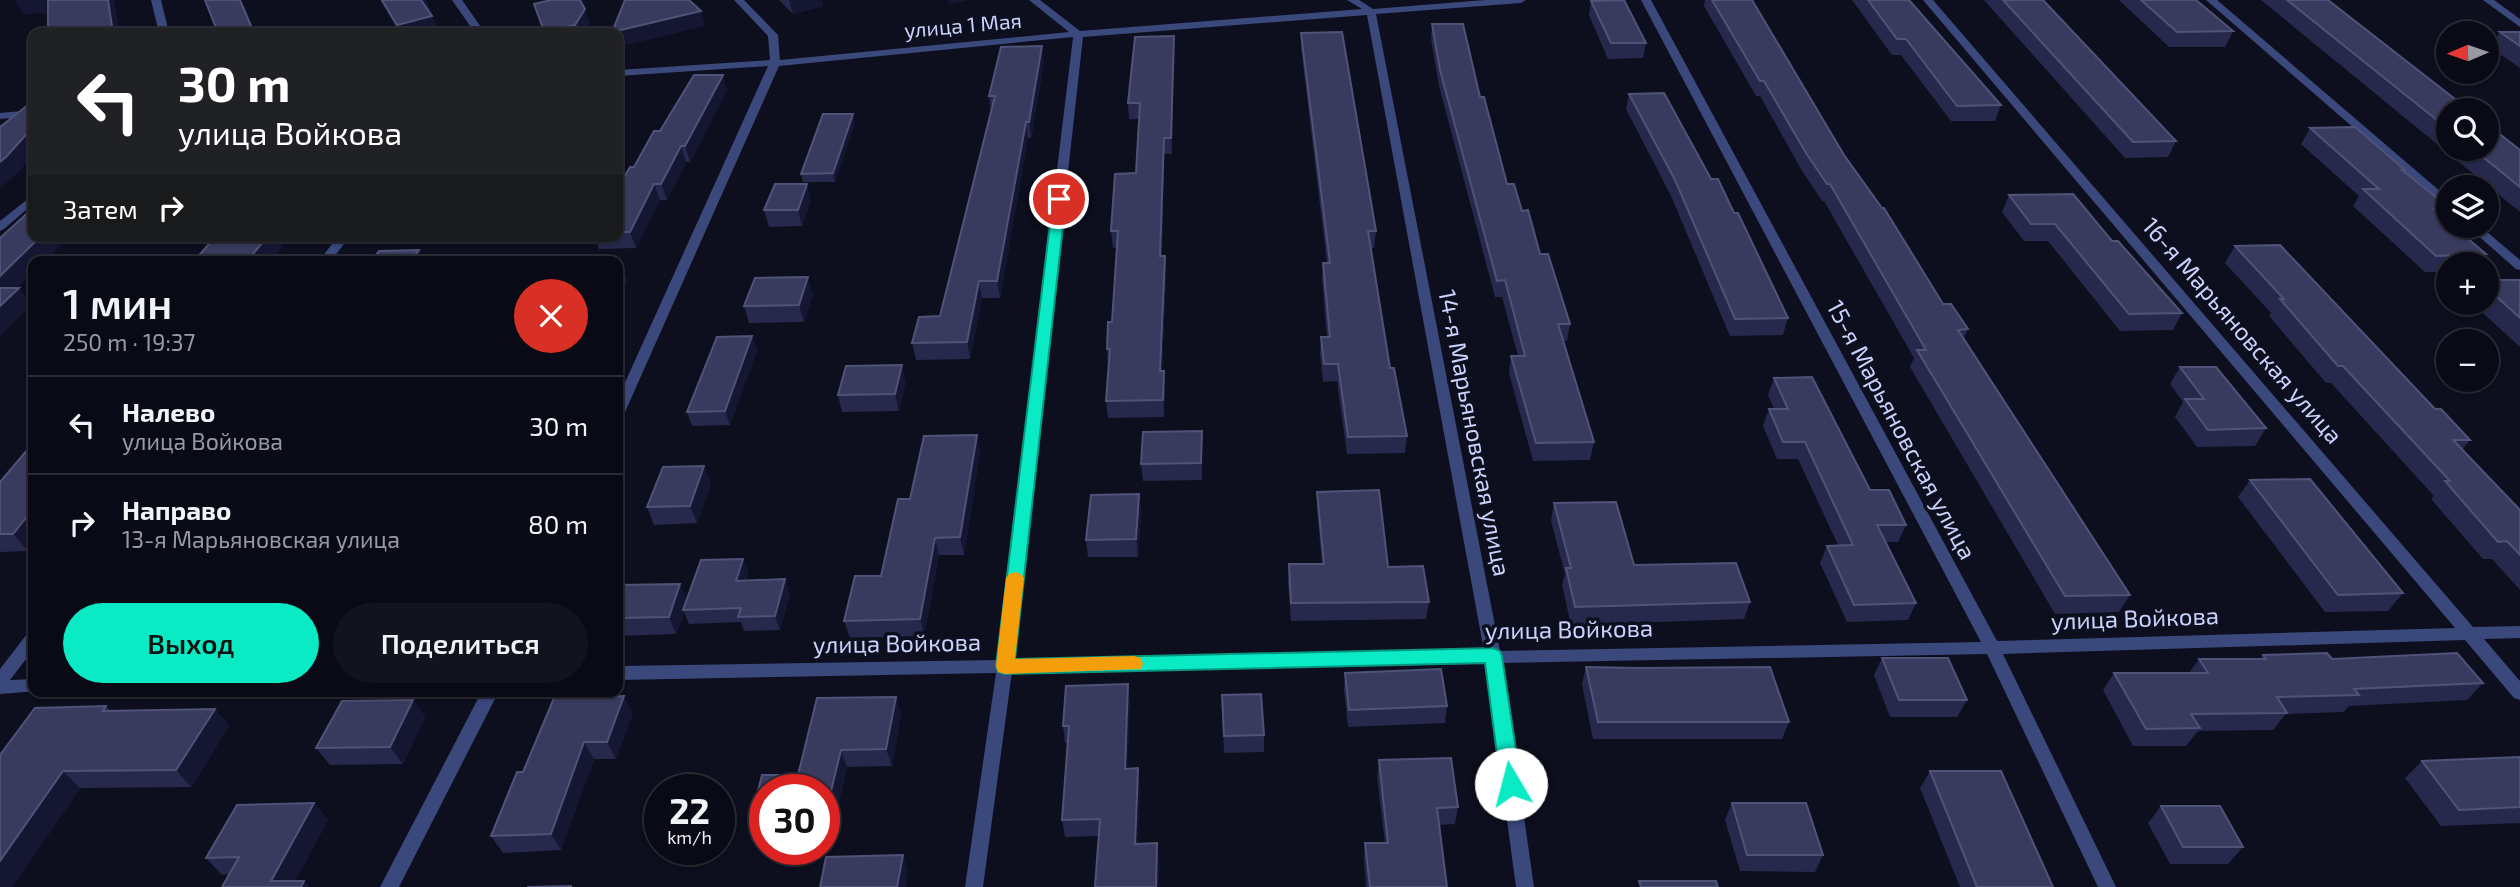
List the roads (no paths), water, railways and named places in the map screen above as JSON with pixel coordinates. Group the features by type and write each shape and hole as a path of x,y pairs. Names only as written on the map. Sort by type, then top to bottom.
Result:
{"street":[{"path":"156,0 163,28"},
{"path":"457,0 477,28"},
{"path":"623,401 775,63 773,35 739,0"},
{"path":"974,887 1005,666 1078,34 1034,0"},
{"path":"1352,0 1371,11"},
{"name":"улица 1 Мая","path":"623,73 775,63 1078,34 1521,0"},
{"name":"15-я Марьяновская улица","path":"1646,0 1992,648 2107,887"},
{"name":"16-я Марьяновская улица","path":"1928,0 2520,693"},
{"path":"2210,0 2436,194"},
{"path":"2488,0 2520,24"},
{"name":"14-я Марьяновская улица","path":"1371,11 1493,656 1525,887"},
{"path":"0,116 28,113"},
{"path":"0,227 28,202"},
{"path":"2487,238 2520,266"},
{"path":"329,256 339,242"},
{"name":"улица Войкова","path":"623,673 1992,648 2520,632"},
{"path":"0,681 28,645"},
{"path":"0,687 28,687"},
{"path":"390,887 488,697"}]}
